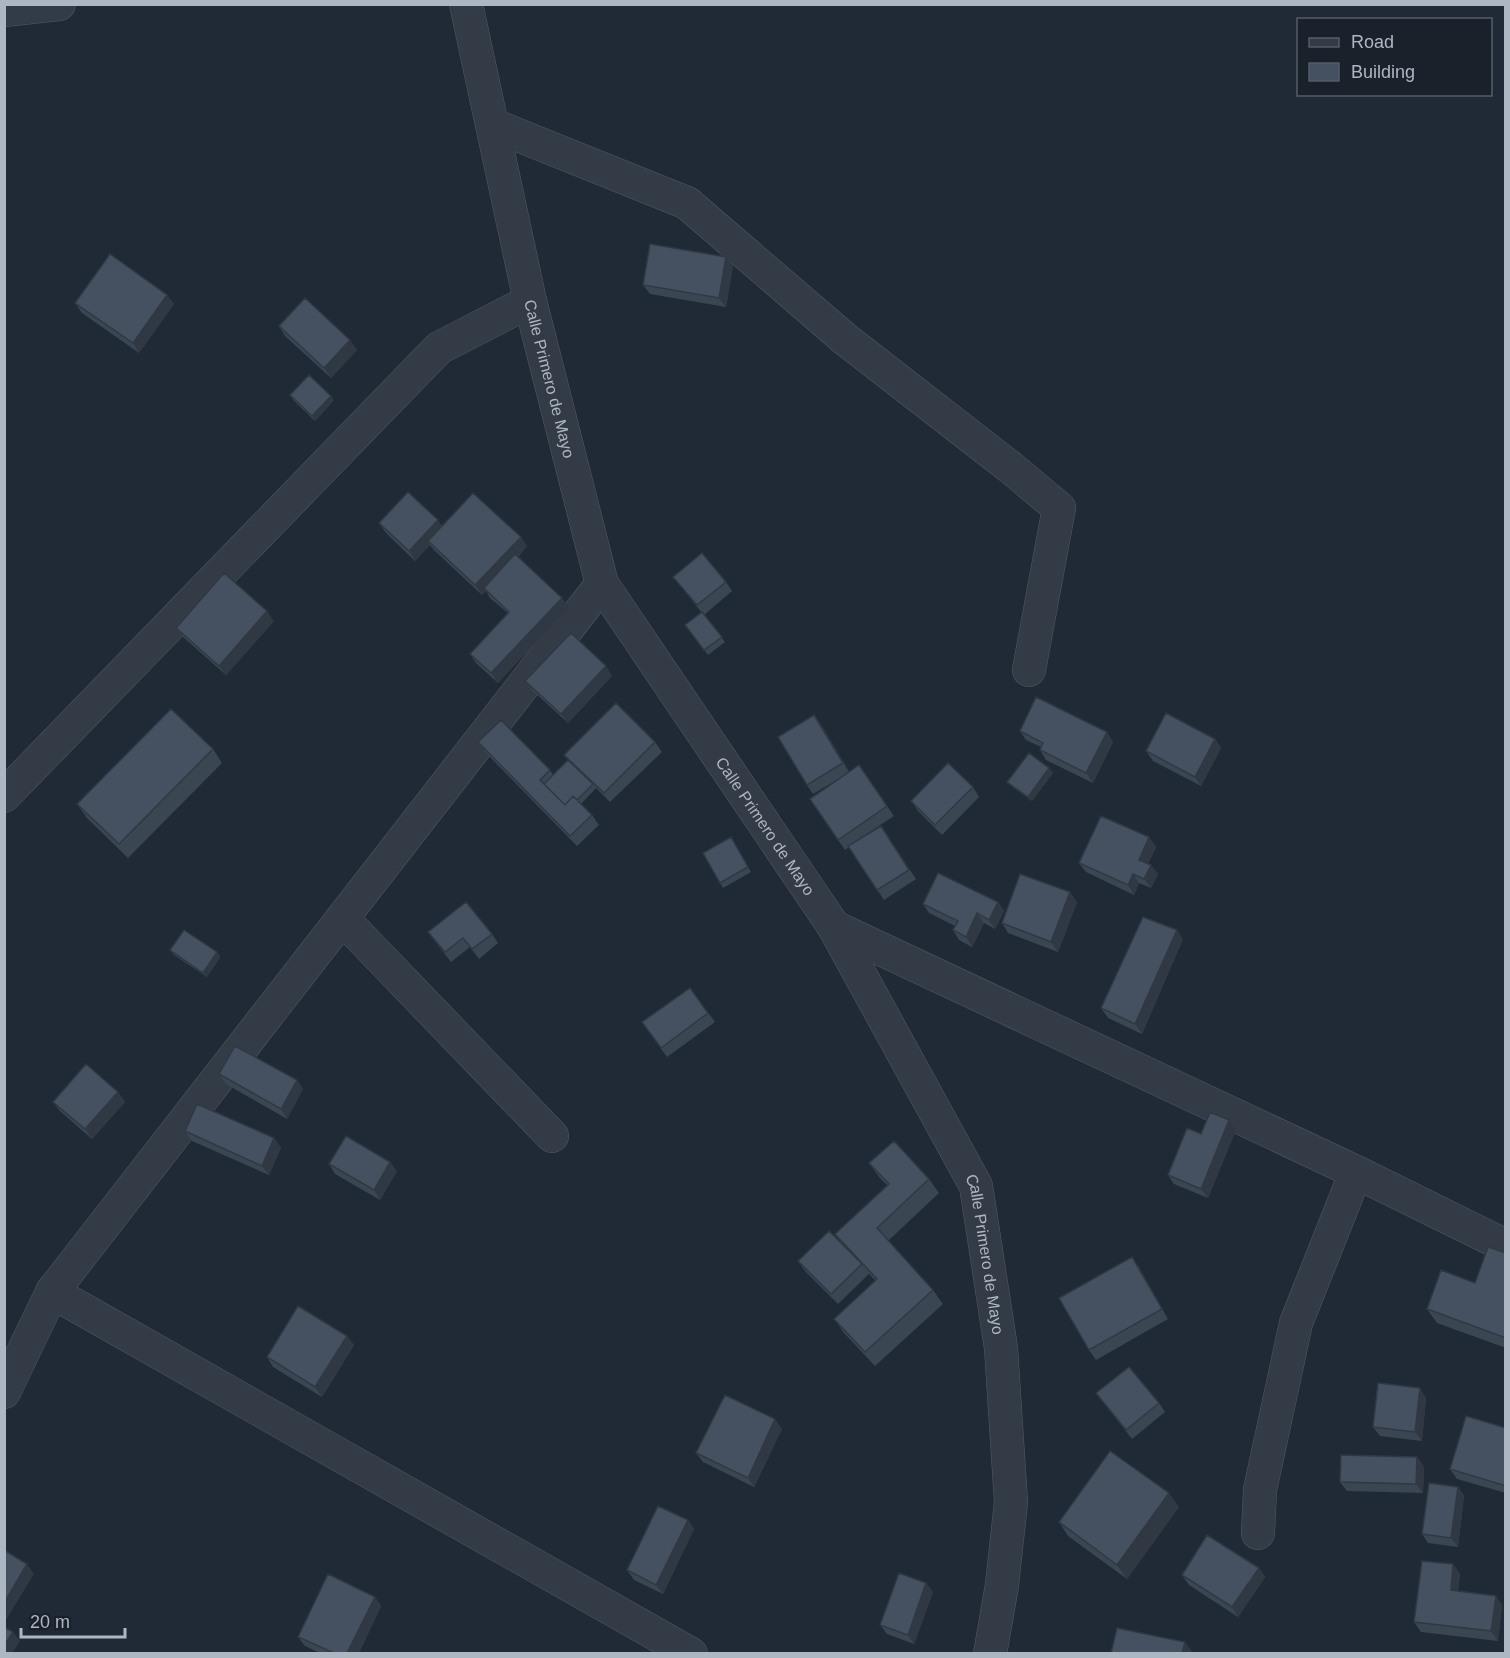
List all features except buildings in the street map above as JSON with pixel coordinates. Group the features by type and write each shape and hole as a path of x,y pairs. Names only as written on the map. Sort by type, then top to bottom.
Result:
{"street":[{"path":"4,10 59,4"},
{"name":"Calle Primero de Mayo","path":"466,4 530,301 602,584 834,927 976,1186 1001,1348 1011,1502 1002,1585 990,1653"},
{"path":"493,125 687,203 845,339 1011,467 1059,508 1029,670"},
{"path":"4,796 438,348 530,301"},
{"path":"4,1392 52,1292 602,584"},
{"path":"343,919 552,1136"},
{"path":"834,927 1356,1172 1506,1246"},
{"path":"1258,1533 1260,1490 1296,1323 1356,1172"},
{"path":"52,1292 691,1653"}]}
